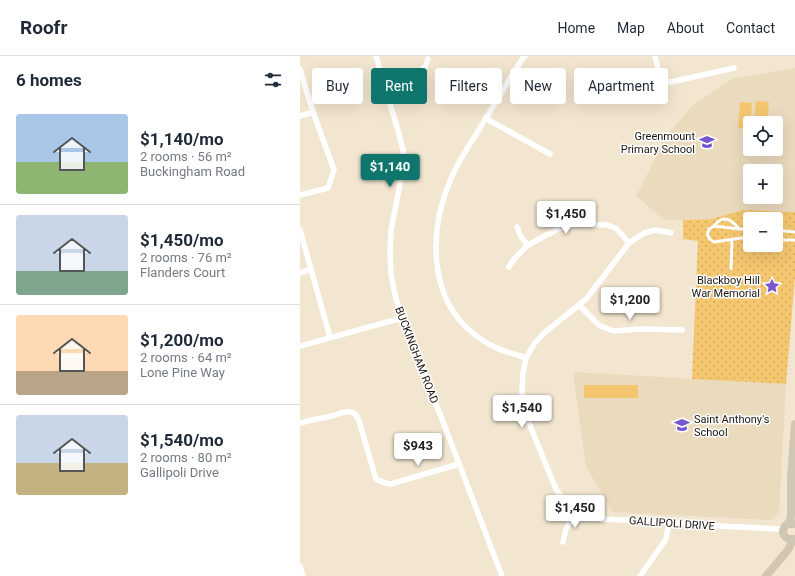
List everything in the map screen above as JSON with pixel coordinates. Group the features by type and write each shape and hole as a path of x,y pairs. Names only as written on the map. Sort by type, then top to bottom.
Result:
{"main road":[{"path":"766,576 777,563 790,531 795,424"}],"street":[{"name":"BUCKINGHAM ROAD","path":"376,56 379,68"},
{"path":"525,56 485,118 458,165 444,195 437,234 436,256 443,292 452,309 462,323 474,334 494,347 526,358"},
{"path":"655,56 658,68"},
{"path":"424,68 428,59"},
{"path":"668,81 672,82 734,68"},
{"path":"300,69 313,112 334,170 328,188 300,195"},
{"name":"BUCKINGHAM ROAD","path":"390,104 403,150 404,164 391,230 391,275 395,295 402,318 502,576"},
{"path":"300,116 313,112"},
{"path":"485,118 550,154"},
{"path":"509,267 514,259 528,245 558,229 576,224 608,226 617,229 629,243"},
{"path":"517,227 521,237 528,245"},
{"path":"300,230 330,338"},
{"path":"563,542 566,529 574,512 566,504 556,489 526,416 522,402 522,390 526,358 534,344 544,333 587,298 629,243 644,233 656,230 671,233"},
{"path":"300,272 311,269"},
{"path":"579,305 600,326 614,331 641,329 682,330"},
{"path":"300,346 402,318"},
{"path":"300,423 315,418 344,412 353,413 357,416 359,421 376,479 384,483 391,484 459,464"},
{"name":"GALLIPOLI DRIVE","path":"574,512 600,519 754,527 790,531"},
{"path":"640,576 666,539 669,522"},
{"path":"300,566 303,576"}],"lane":[{"path":"739,229 734,223 727,219 720,220 711,227 708,235 711,241 714,242 743,238"},
{"path":"714,226 743,229"},
{"path":"783,231 795,232"},
{"path":"731,269 732,239"},
{"path":"783,240 795,240"}],"shaded area":[{"name":"Greenmount Primary School","path":"795,68 795,212 743,210 711,219 665,220 636,196 668,134 693,105 732,79"},
{"path":"756,101 769,102 768,116 755,116"},
{"path":"740,102 752,103 751,116 743,116 743,128 738,128"},
{"path":"743,210 795,212 795,276 786,384 692,379 698,241 683,239 683,220 711,219"},
{"name":"Saint Anthony's School","path":"573,372 786,384 779,512 771,520 613,512 586,467"},
{"path":"584,385 638,385 638,398 584,398"}],"place":[{"name":"Greenmount Primary School","path":"707,142"},
{"name":"Blackboy Hill War Memorial","path":"772,286"},
{"name":"Saint Anthony's School","path":"682,425"}]}
